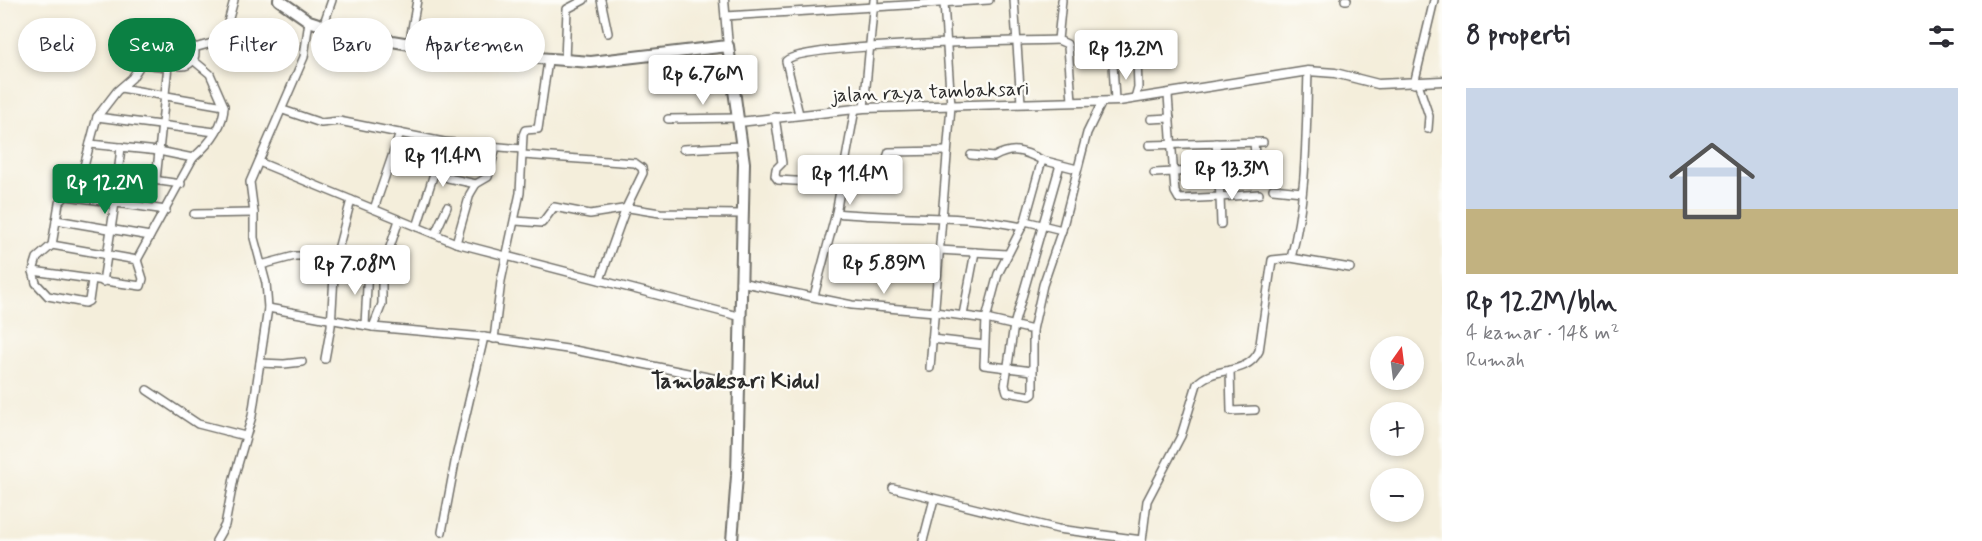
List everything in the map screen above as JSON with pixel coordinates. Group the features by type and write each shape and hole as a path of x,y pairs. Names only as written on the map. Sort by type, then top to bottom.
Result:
{"main road":[{"path":"281,2 309,21"},
{"path":"545,61 633,58 728,46 744,162 738,316 737,476 732,541"}],"street":[{"path":"196,47 223,39 234,0"},
{"path":"325,18 332,0"},
{"path":"414,18 417,0"},
{"path":"565,61 567,9 584,0"},
{"path":"601,0 608,33"},
{"path":"723,0 728,46"},
{"path":"725,15 873,3 944,3 989,0"},
{"path":"1014,0 1021,103"},
{"path":"1058,40 1062,0"},
{"path":"1428,129 1429,116 1416,84 1421,45 1434,0"},
{"path":"814,296 836,213 859,108 873,3"},
{"path":"930,368 951,106 944,3"},
{"path":"216,541 225,525 234,478 256,398 268,308 254,238 255,213 250,182 304,57 309,21"},
{"path":"799,114 786,61 788,57 818,51 868,47 1058,40 1067,44 1068,47 1072,101"},
{"path":"1135,98 1138,87 1137,59"},
{"path":"494,339 496,306 516,221 524,131 538,129 548,61"},
{"path":"33,271 103,282 143,285 137,260 181,184 193,158 221,124 224,106 217,84 210,74 196,62"},
{"path":"1113,63 1115,101"},
{"path":"1291,258 1302,192 1308,71"},
{"name":"jalan raya tambaksari","path":"738,120 859,108 1115,101 1168,95 1308,71 1335,72 1378,84 1442,81"},
{"path":"93,280 89,301 68,301 44,292 36,283 33,271 38,258 52,245 59,203 67,196 83,170 97,117 136,72"},
{"path":"156,180 167,72"},
{"path":"121,88 224,106"},
{"path":"1168,95 1175,192 1179,199 1259,194"},
{"path":"1060,165 1014,325 1006,369 1005,390 1014,394 1028,396 1033,393 1033,330 1043,285 1062,230 1087,133 1102,102"},
{"path":"283,110 321,123 339,121 444,142 638,164 643,172 626,208 600,280"},
{"path":"97,117 215,132"},
{"path":"776,117 782,163 776,169 775,176 778,180 811,182"},
{"path":"1151,119 1170,118"},
{"path":"668,119 738,120"},
{"path":"374,210 400,133"},
{"path":"417,227 444,142"},
{"path":"1154,173 1256,168 1254,142"},
{"path":"1149,145 1263,142"},
{"path":"1216,143 1221,224"},
{"path":"90,144 159,151 193,158"},
{"path":"683,149 741,146"},
{"path":"103,282 116,202 121,147"},
{"path":"456,243 476,184 488,177 496,147"},
{"path":"971,155 994,158 1002,151 1015,150 1077,169"},
{"path":"885,163 890,152 947,152"},
{"path":"1032,371 984,365 984,345 986,319 998,274 1024,224 1042,160"},
{"path":"259,162 456,243 738,316"},
{"path":"83,170 181,184"},
{"path":"448,178 476,184"},
{"path":"1273,189 1302,192"},
{"path":"67,196 166,210"},
{"path":"335,261 351,200"},
{"path":"435,234 447,207"},
{"path":"516,221 542,223 554,207 590,214 626,208 660,213 742,214"},
{"path":"194,214 255,213"},
{"path":"836,213 890,218 942,216 1042,225 1062,230"},
{"path":"56,220 150,236"},
{"path":"369,326 382,304 382,271 399,220"},
{"path":"52,245 137,260"},
{"path":"939,250 1007,254"},
{"path":"963,315 975,252"},
{"path":"261,265 301,255 382,271"},
{"path":"893,488 978,507 1058,530 1142,541 1147,501 1181,436 1197,384 1202,378 1244,366 1255,358 1265,323 1272,260 1291,258 1350,268"},
{"path":"368,268 369,326"},
{"path":"325,359 334,276"},
{"path":"740,282 855,306 963,315 1033,330"},
{"path":"268,308 369,326 484,337 582,352 737,383"},
{"path":"442,532 456,457 484,337"},
{"path":"932,339 984,345"},
{"path":"260,363 302,362"},
{"path":"1230,370 1231,411 1255,410"},
{"path":"147,390 198,424 245,436"},
{"path":"923,541 934,499"}],"district":[{"name":"Tambaksari Kidul","path":"735,380"}]}
